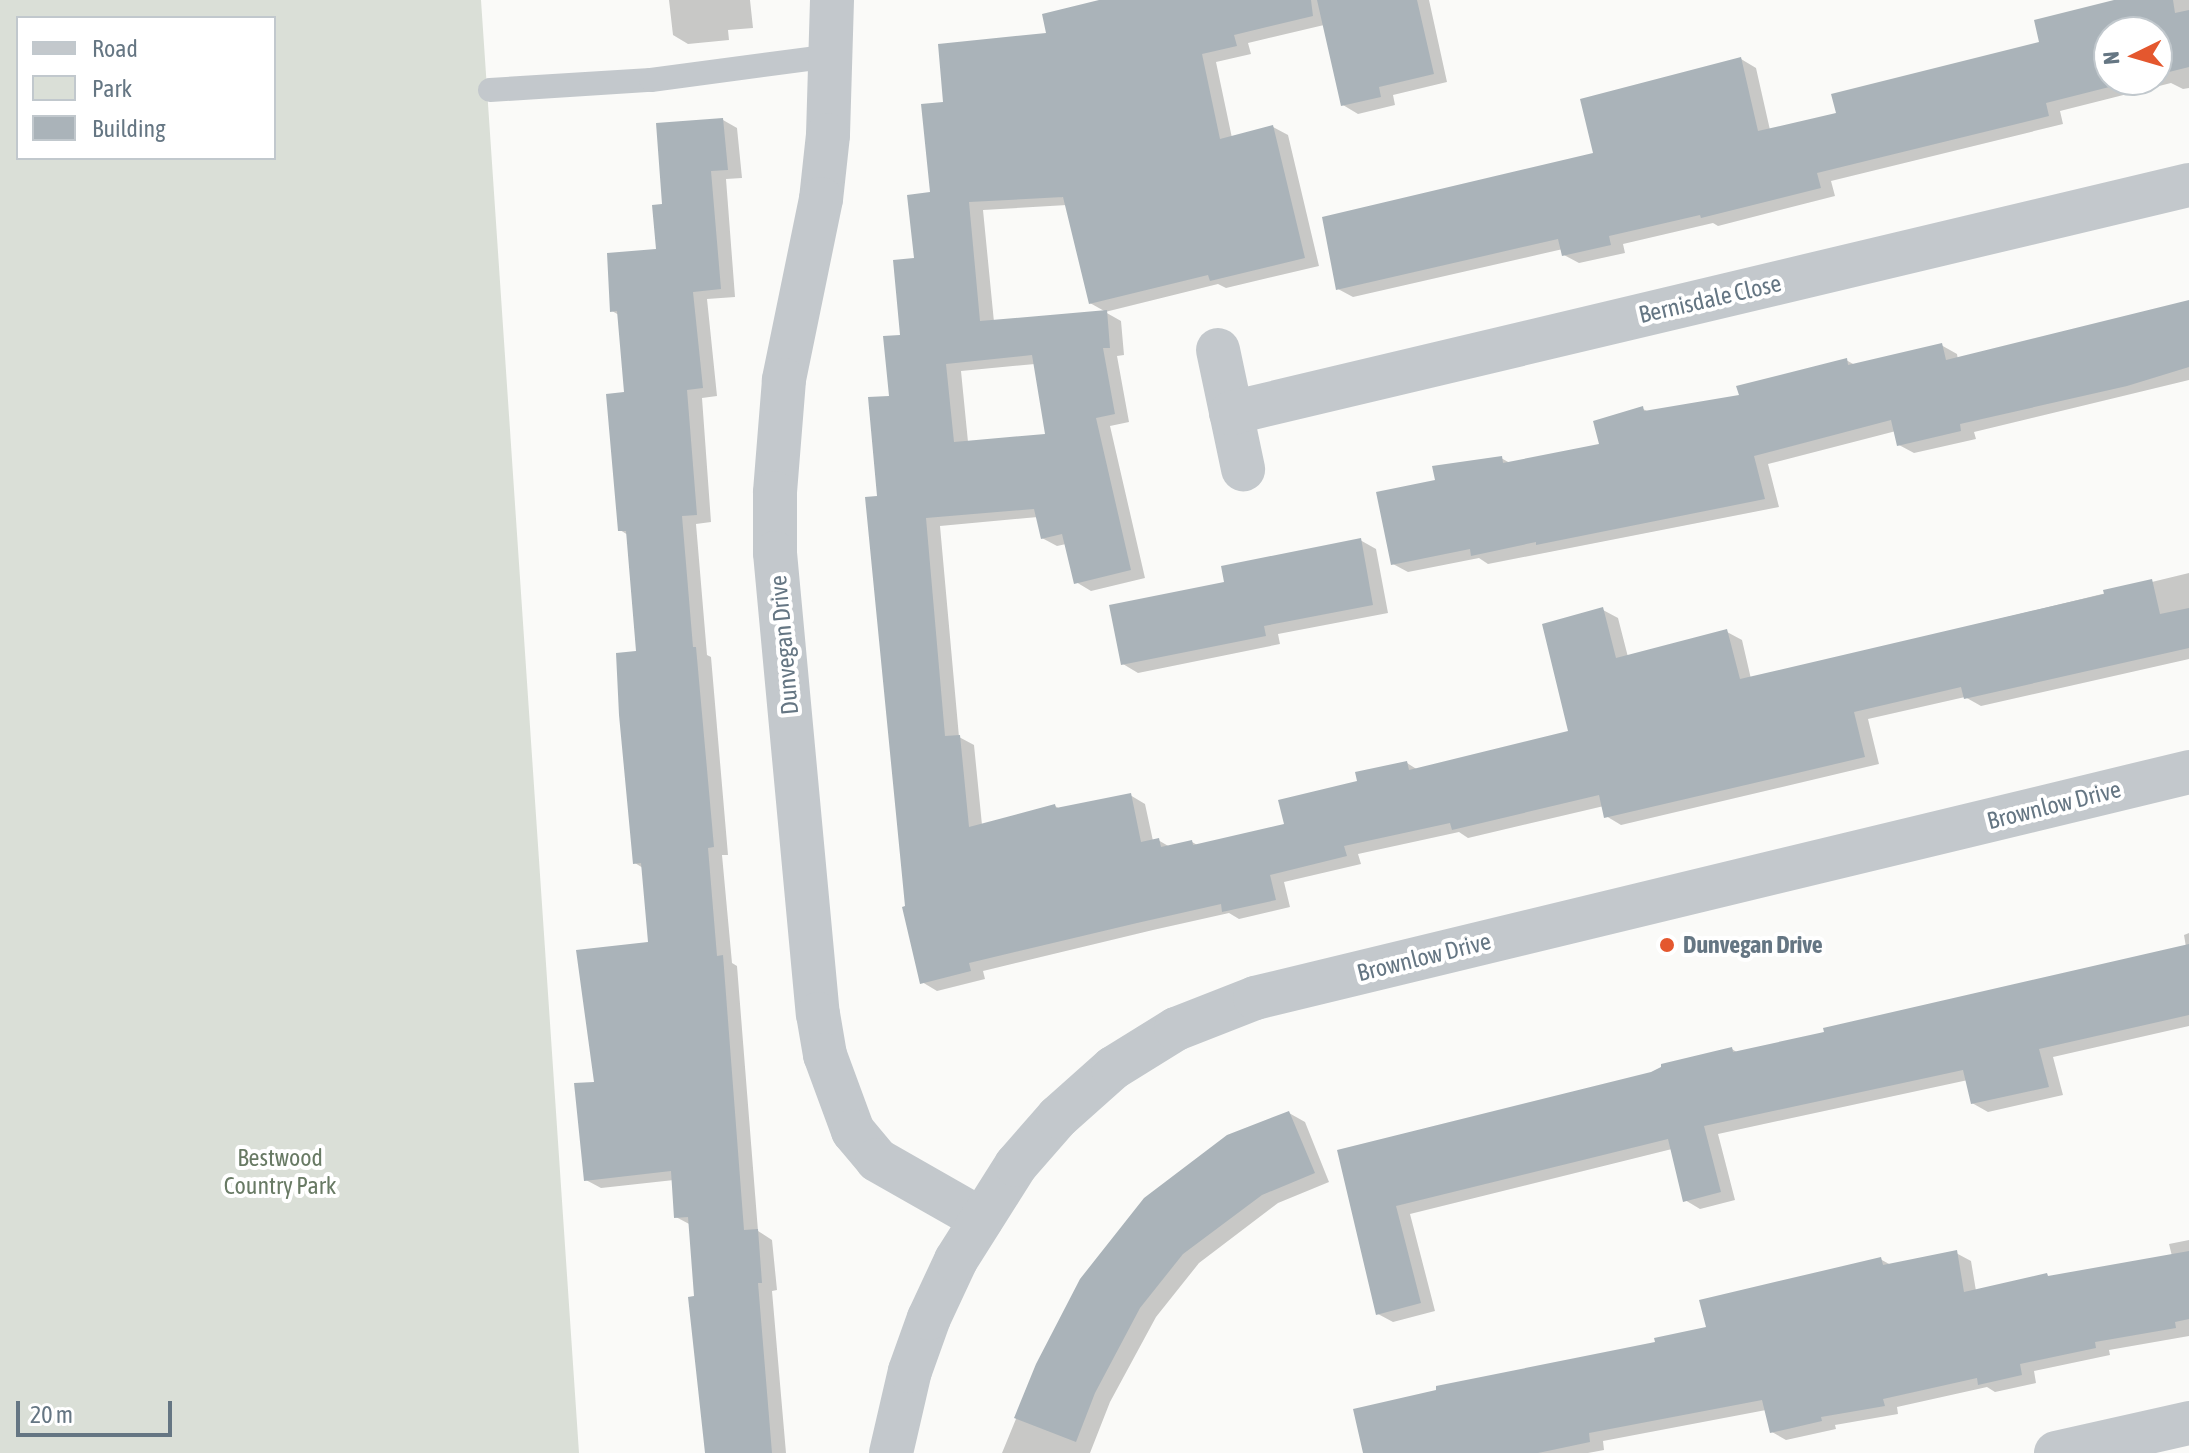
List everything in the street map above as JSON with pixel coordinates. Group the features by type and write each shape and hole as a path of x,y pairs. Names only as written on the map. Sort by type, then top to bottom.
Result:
{"street":[{"name":"Dunvegan Drive","path":"832,0 832,56 821,199 784,380 775,493 775,553 818,1014 825,1055 853,1131 877,1160 981,1219"},
{"name":"Bernisdale Close","path":"1231,413 2189,185"},
{"path":"1218,350 1243,469"},
{"name":"Brownlow Drive","path":"891,1453 910,1371 929,1318 956,1260 1016,1165 1058,1117 1113,1068 1176,1029 1255,998 2189,772"},
{"path":"2056,1453 2189,1423"}],"lane":[{"path":"490,90 651,80 832,56"}],"green space":[{"name":"Bestwood Country Park","path":"0,0 481,0 579,1453 0,1453"}],"building":[{"path":"1099,0 1311,0 1313,16 1234,35 1237,46 1202,54 1220,139 1273,125 1305,258 1210,281 1208,275 1089,304 1063,197 969,202 980,321 1107,310 1110,348 1103,348 1115,414 1096,418 1131,570 1074,584 1062,534 1041,539 1034,509 926,518 945,736 960,735 969,827 1055,804 1056,808 1131,793 1141,842 1159,838 1161,847 1192,840 1193,845 1284,824 1278,800 1357,781 1355,772 1407,761 1409,770 1568,731 1542,624 1603,607 1616,658 1727,629 1740,679 2104,594 2103,590 2152,579 2160,614 2189,608 2189,648 1964,699 1961,687 1854,712 1865,757 1793,774 1604,818 1599,795 1452,830 1450,823 1344,846 1347,856 1270,875 1276,900 1222,912 1221,904 1137,923 969,963 971,971 920,984 902,907 905,906 865,497 877,496 868,397 889,396 883,336 900,335 893,260 914,258 907,195 930,192 921,104 943,102 938,44 1046,33 1042,14","holes":["1032,355 1045,434 954,442 946,364"]},
{"path":"1317,0 1417,0 1434,74 1379,87 1381,97 1341,106"},
{"path":"2114,0 2173,0 2175,13 2189,10 2189,67 2173,71 2173,16 2093,16 2093,91 2046,103 2049,116 1817,173 1821,188 1701,218 1700,215 1609,236 1611,245 1562,256 1558,239 1336,290 1322,217 1593,153 1580,99 1741,57 1758,131 1836,113 1831,94 2039,42 2034,20"},
{"path":"723,118 728,170 711,171 721,289 693,292 703,388 687,390 697,515 682,516 714,847 708,848 717,956 723,955 744,1230 758,1229 762,1283 758,1283 772,1453 705,1453 688,1297 694,1296 688,1217 674,1218 671,1171 584,1181 574,1083 594,1082 576,950 648,942 641,863 633,864 619,715 616,653 636,651 626,531 618,531 606,394 624,392 617,311 610,312 607,253 656,249 652,205 662,204 656,123"},
{"path":"2189,300 2189,367 2127,386 1960,424 1961,431 1897,446 1891,420 1754,456 1765,499 1536,545 1536,542 1471,556 1470,549 1391,565 1376,492 1435,480 1432,466 1502,456 1503,463 1599,444 1593,421 1643,406 1644,411 1739,395 1736,386 1847,358 1848,365 1942,343 1946,360"},
{"path":"1361,538 1373,605 1264,626 1266,636 1121,665 1109,605 1224,582 1221,566"},
{"path":"2189,944 2189,1015 2039,1049 2049,1087 1971,1104 1963,1070 1704,1126 1721,1192 1683,1202 1668,1139 1396,1206 1421,1303 1376,1315 1337,1150 1651,1072 1661,1064 1732,1047 1733,1052 1824,1032 1823,1028"},
{"path":"1289,1111 1315,1173 1262,1195 1183,1254 1140,1308 1095,1393 1076,1442 1014,1418 1036,1364 1080,1279 1144,1198 1227,1135"},
{"path":"1957,1250 1964,1292 2047,1273 2048,1276 2189,1251 2189,1319 2175,1322 2176,1328 2095,1342 2096,1348 2020,1364 2022,1375 1978,1385 1977,1378 1883,1399 1885,1406 1821,1417 1822,1421 1770,1433 1762,1400 1589,1433 1590,1442 1538,1453 1363,1453 1353,1409 1436,1390 1436,1386 1655,1342 1654,1338 1706,1327 1699,1300 1881,1257 1883,1265"}],"place":[{"name":"Dunvegan Drive","path":"1667,945"}]}
